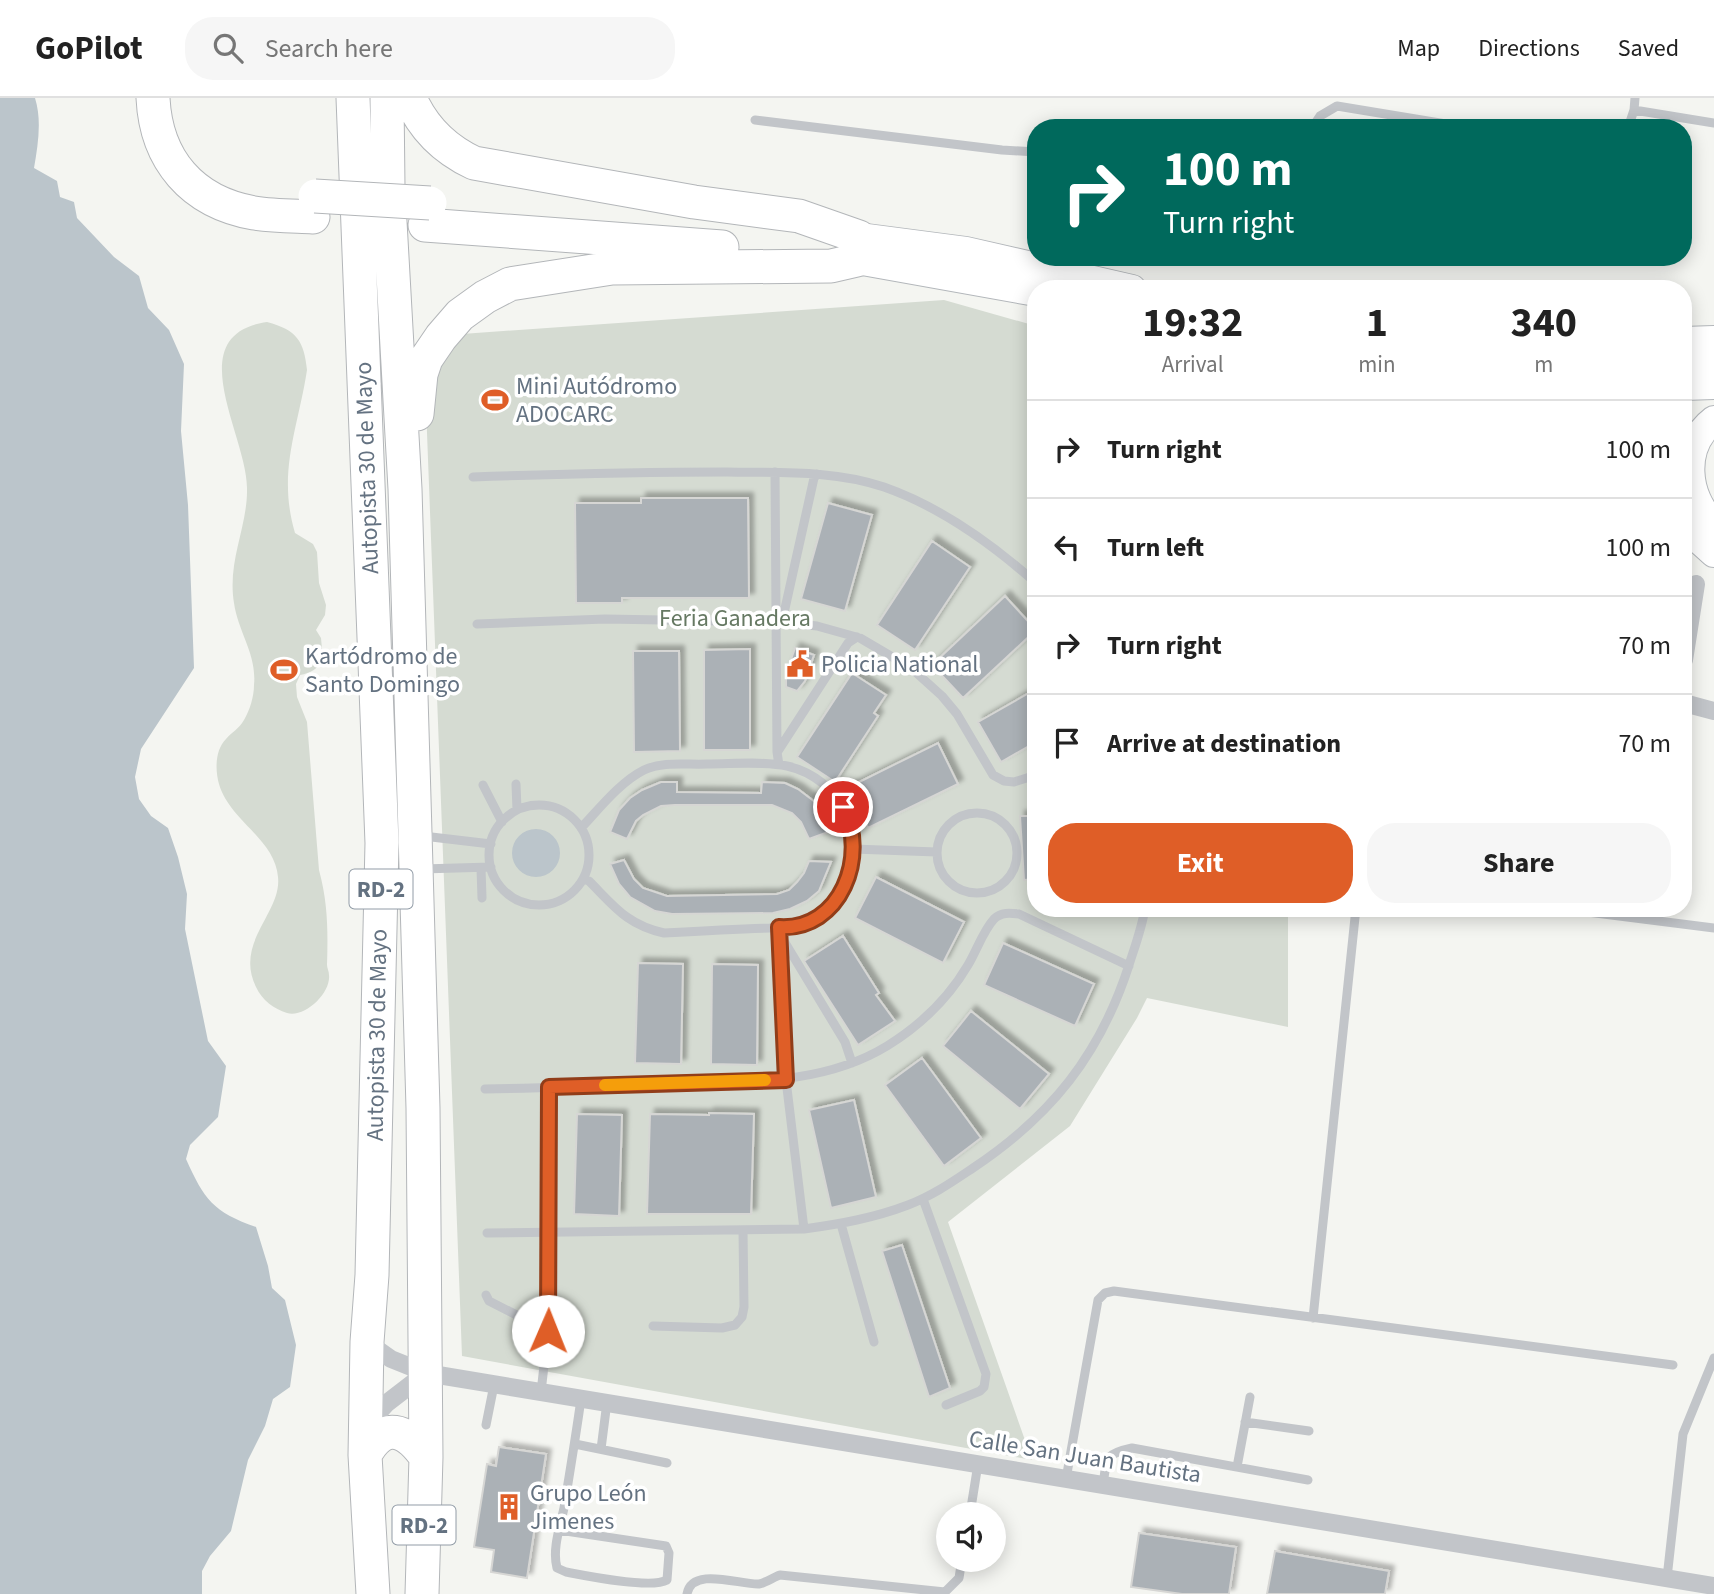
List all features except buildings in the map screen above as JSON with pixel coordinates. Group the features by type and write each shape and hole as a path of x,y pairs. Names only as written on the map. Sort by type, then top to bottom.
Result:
{"highway":[{"path":"153,98 155,123 161,145 172,165 199,190 230,207 256,213 314,207 858,249"},
{"path":"172,98 174,118 181,139 205,167 247,189 292,197 314,207"},
{"path":"343,98 355,149"},
{"name":"Autopista 30 de Mayo","path":"353,98 382,843 372,1275 367,1342 365,1441 373,1594"},
{"name":"Autopista 30 de Mayo","path":"387,98 388,186 405,489 423,1108 437,1375 426,1457 422,1594"},
{"path":"410,98 426,126 442,144 456,155 474,163 694,202 799,216 858,249"},
{"path":"405,489 421,374 426,359 460,316 485,297 510,284 612,268 831,266 858,249"},
{"path":"365,1441 385,1433 396,1432 416,1443 426,1457"}],"main road":[{"path":"858,249 966,251 1027,265"},
{"path":"858,249 1027,290"},
{"path":"1032,266 1093,280"},
{"path":"1692,341 1714,340"},
{"path":"1692,362 1714,361"},
{"path":"1692,386 1714,385"},
{"path":"1692,467 1695,445 1706,426 1714,420"},
{"path":"1692,488 1695,498 1714,524"},
{"path":"1692,533 1714,553"}],"street":[{"path":"1692,609 1696,584"},
{"path":"1692,705 1714,711"},
{"name":"Calle San Juan Bautista","path":"367,1342 391,1359 437,1375 1714,1586"},
{"path":"365,1441 387,1402 437,1375"}],"lane":[{"path":"1631,119 1635,98"},
{"path":"1318,119 1337,106 1416,119"},
{"path":"1634,110 1689,119"},
{"path":"1692,119 1714,123"},
{"path":"755,120 1027,151"},
{"path":"473,477 626,472 775,472 849,478 914,499 951,518 1027,576"},
{"path":"775,472 779,765"},
{"path":"779,622 817,474"},
{"path":"477,624 605,619 779,622 817,626 857,638 911,668 942,696 972,737 993,775 1004,781 1014,782 1027,778"},
{"path":"777,752 848,643 857,638"},
{"path":"581,828 635,776 656,766 779,765 814,776 835,794 849,817 853,832 852,864 847,880 829,908 804,926 795,928 664,933 621,915 589,881 583,879"},
{"path":"483,785 502,822"},
{"path":"516,785 517,810"},
{"path":"482,898 486,867 491,844 502,822 517,810 534,805 552,806 569,814 581,828 589,853 583,879 576,888 558,901 536,904 515,898 486,867"},
{"path":"970,813 984,813 997,818 1008,827 1017,853 1009,877 1000,886 976,893 964,891 944,876 938,865 937,852 939,838 957,818 970,813"},
{"path":"416,835 491,844"},
{"path":"853,849 937,852"},
{"path":"417,869 486,867"},
{"path":"485,1089 786,1080 840,1068 886,1046 928,1016 961,977 996,916 1006,912 1019,914 1129,966"},
{"path":"487,1233 804,1229 870,1217 941,1191 996,1152 1052,1103 1073,1079 1108,1021 1129,966 1143,917"},
{"path":"1313,1318 1355,917"},
{"path":"1627,917 1714,928"},
{"path":"779,929 845,1042 852,1063"},
{"path":"779,929 786,1080 804,1229"},
{"path":"541,1392 548,1331 549,1087"},
{"path":"923,1199 986,1374 984,1387 980,1391 946,1405"},
{"path":"841,1224 874,1342"},
{"path":"653,1326 722,1328 735,1325 744,1307 743,1230"},
{"path":"1066,1479 1098,1300 1105,1293 1114,1291 1673,1365"},
{"path":"486,1295 489,1301 548,1331"},
{"path":"1667,1578 1683,1434 1714,1358"},
{"path":"486,1425 494,1385"},
{"path":"1237,1467 1250,1397"},
{"path":"559,1531 666,1546 669,1553 667,1580 660,1584 646,1583 566,1572 557,1568 555,1560 559,1531 581,1399"},
{"path":"601,1449 607,1402"},
{"path":"1245,1422 1309,1431"},
{"path":"575,1444 667,1463"},
{"path":"1102,1485 1107,1459 1111,1453 1132,1448 1308,1480"},
{"path":"972,1502 978,1464"},
{"path":"945,1592 959,1578 960,1572"},
{"path":"687,1594 687,1589 697,1580 760,1584 780,1575 958,1594"}],"green space":[{"name":"Feria Ganadera","path":"944,300 1027,323 1027,917 1288,917 1288,1027 1147,998 1070,1126 948,1222 1032,1460 462,1356 425,380 462,334"},
{"name":"Kartódromo de Santo Domingo","path":"267,322 292,333 301,344 306,360 307,370 291,451 288,490 295,533 313,544 317,552 319,583 326,605 325,615 316,630 321,638 323,660 313,670 300,675 296,684 297,697 307,722 319,870 327,918 329,982 316,1003 294,1014 269,1003 256,987 251,971 251,956 254,942 273,903 278,877 275,864 261,840 224,797 217,773 218,754 222,744 240,726 248,712 253,694 254,674 234,603 233,573 247,488 244,466 224,390 222,366 227,346 241,331"}],"shaded area":[{"path":"0,98 35,98 39,124 34,168 57,181 60,197 74,202 77,218 114,257 139,276 148,308 169,330 184,364 181,431 188,505 194,668 141,749 135,777 139,799 151,816 168,828 178,857 187,894 185,929 208,1041 226,1066 218,1117 190,1145 186,1159 198,1184 212,1202 229,1216 256,1227 272,1288 285,1300 296,1345 290,1387 273,1399 265,1426 248,1460 231,1531 210,1556 202,1571 202,1594 0,1594"},
{"path":"536,829 545,830 553,836 559,844 559,862 553,870 545,876 536,877 527,876 519,870 513,862 512,853 513,844 519,836 527,830"}],"slow traffic":[{"path":"605,1085 765,1080"}],"place":[{"name":"Mini Autódromo ADOCARC","path":"495,400"},
{"name":"Policia National","path":"800,664"},
{"name":"Kartódromo de Santo Domingo","path":"284,670"},
{"name":"Grupo León Jimenes","path":"509,1507"}],"route":[{"path":"548,1331 549,1087 786,1080 779,927 804,926 818,918 829,908 847,880 852,864 853,832 843,807"}]}
